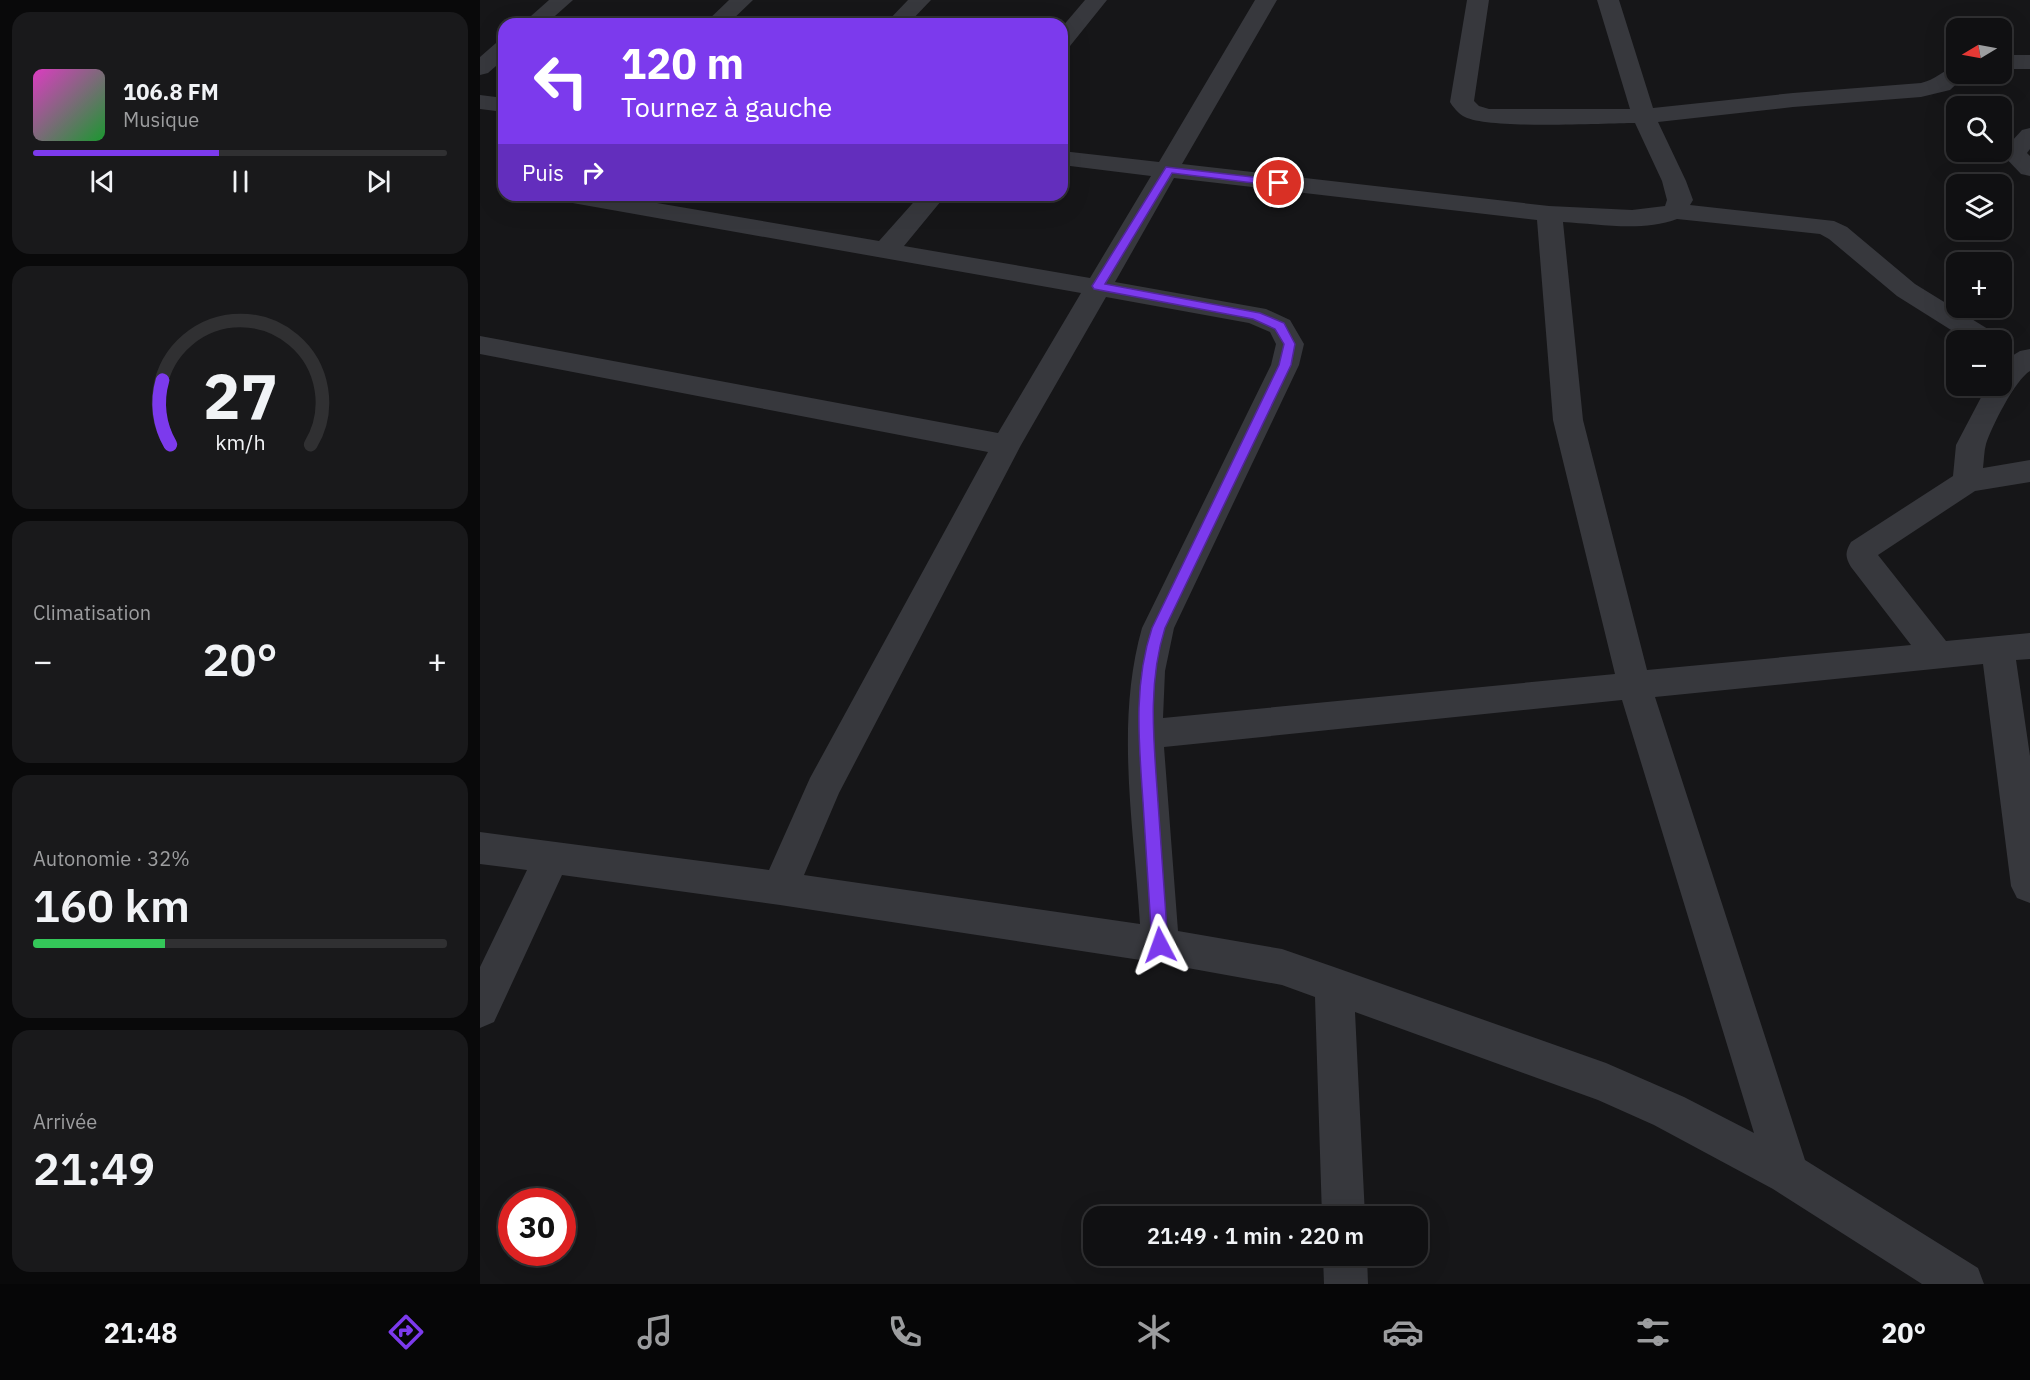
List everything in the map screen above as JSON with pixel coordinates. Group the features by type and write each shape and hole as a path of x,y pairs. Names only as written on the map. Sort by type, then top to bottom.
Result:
{"street":[{"path":"540,18 561,0"},
{"path":"722,18 742,0"},
{"path":"902,18 920,0"},
{"path":"1068,34 1096,0"},
{"path":"780,888 823,789 1006,445 1098,286 1169,170 1266,0"},
{"path":"1478,0 1462,102 1471,111 1487,116 1644,116 1760,103 1922,90 1946,82"},
{"path":"1608,0 1644,116 1674,181 1680,200 1675,211"},
{"path":"480,68 498,53"},
{"path":"2012,62 2030,62"},
{"path":"480,102 498,104"},
{"path":"2030,135 2013,153 2030,169"},
{"path":"1068,159 1549,214 1632,218 1661,216 1675,211 1825,227 1838,233 1906,290 1970,330"},
{"path":"602,201 1256,315 1280,326 1290,344 1285,365 1158,628 1150,652 1146,679 1146,734 1160,945"},
{"path":"886,250 929,201"},
{"path":"1549,214 1568,420 1634,684 1788,1174"},
{"path":"480,345 1006,445"},
{"path":"1966,481 1971,445 1996,396"},
{"path":"1936,653 1862,558 1862,550 1966,481 2030,471"},
{"path":"1146,734 1936,653 2014,647 2030,886"},
{"path":"480,848 780,888 1160,945 1282,967 1606,1083 1669,1111 1788,1174 1962,1284"},
{"path":"480,1009 553,856"},
{"path":"1334,985 1343,1206"},
{"path":"1345,1266 1346,1284"}],"route":[{"path":"1160,945 1146,734 1146,679 1150,652 1158,628 1285,365 1290,344 1280,326 1256,315 1098,286 1169,170 1279,183"}]}
